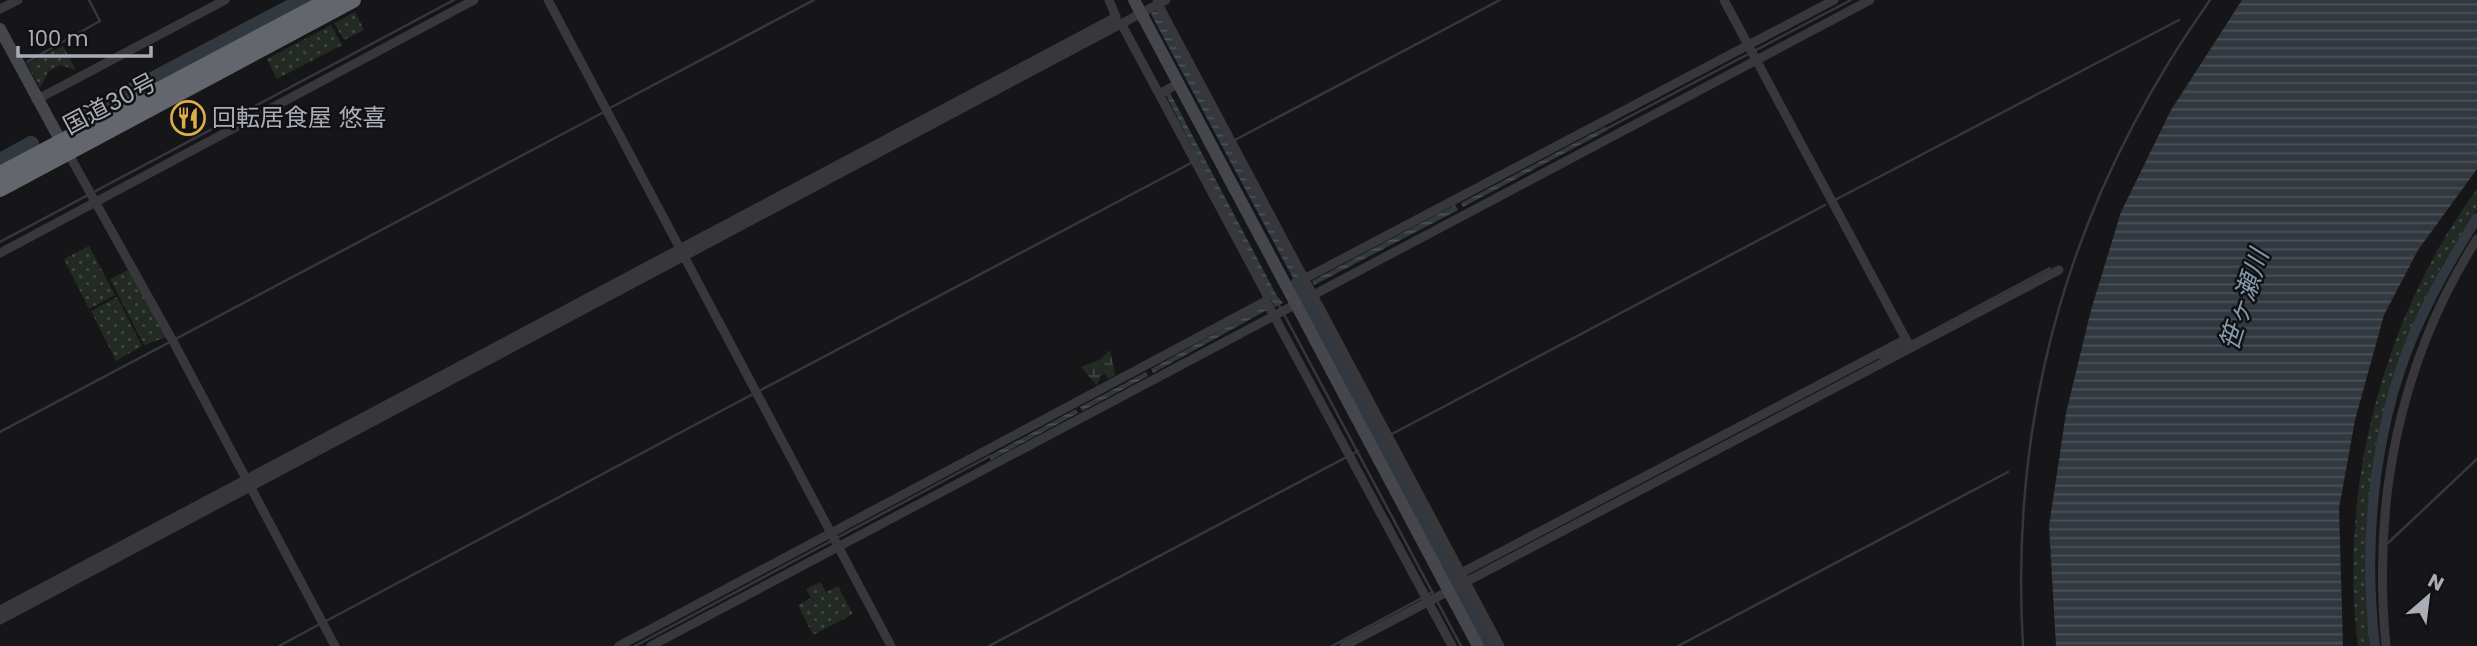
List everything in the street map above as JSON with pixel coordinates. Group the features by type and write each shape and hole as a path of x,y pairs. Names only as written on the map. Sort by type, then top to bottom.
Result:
{"highway":[{"name":"国道30号","path":"0,189 63,147 329,0"},
{"name":"国道30号","path":"0,174 63,147 353,0"}],"street":[{"path":"0,9 18,0"},
{"path":"0,253 94,196 474,0"},
{"path":"548,0 891,646"},
{"path":"1109,0 1137,15 1444,590 1478,646"},
{"path":"1135,0 1137,15 1167,89 1268,297 1291,300"},
{"path":"1724,0 1908,343"},
{"path":"652,646 835,540 1291,300 1459,206 1752,52 1834,0"},
{"path":"619,646 835,540 1291,300 1459,206 1752,52 1870,0"},
{"path":"36,100 222,1"},
{"path":"1137,15 1167,89 1291,300 1444,590 1452,646"},
{"path":"0,610 248,483 1137,15"},
{"path":"0,29 36,100 94,196 173,341 335,646"},
{"path":"2386,646 2381,554 2388,485 2403,403 2428,328 2452,279 2477,239"},
{"path":"1344,646 1815,391 2059,270"},
{"path":"1291,300 1350,455 1444,590 1500,646"},
{"path":"0,620 248,483"}],"green space":[{"path":"355,12 364,30 344,40 334,23"},
{"path":"331,25 342,45 277,79 267,59"},
{"path":"63,46 76,70 60,65 48,72 40,88 27,64"},
{"path":"2477,189 2477,209 2441,267 2421,308 2383,422 2370,494 2366,549 2371,646 2358,646 2354,587 2355,527 2362,466 2375,407 2393,348 2416,292 2444,239"},
{"path":"89,246 115,295 89,309 64,259"},
{"path":"130,269 167,337 144,345 110,279"},
{"path":"117,297 142,346 116,361 91,311"},
{"path":"1110,350 1115,375 1108,379 1105,374 1100,376 1097,386 1081,367 1099,360"},
{"path":"820,582 826,592 838,586 853,614 813,635 798,605 811,598 806,589"}],"water":[{"name":"笹ヶ瀬川","path":"2242,0 2477,0 2477,169 2418,250 2384,315 2355,420 2339,508 2343,646 2056,646 2049,526 2066,413 2091,310 2121,212 2171,110"},
{"path":"1158,12 1305,289 1301,293 1151,14"},
{"path":"1170,93 1283,303 1275,307 1166,95"},
{"path":"1605,127 1608,130 1463,207 1461,203"},
{"path":"1455,205 1458,210 1314,285 1312,281"},
{"path":"1265,306 1267,310 1153,373 1151,369"},
{"path":"1146,372 1148,376 1082,411 1080,407"},
{"path":"1076,409 1078,413 991,460 989,456"}],"waterway":[{"path":"27,62 100,21 89,0"},
{"path":"74,121 304,0"},
{"path":"0,242 454,0"},
{"path":"610,108 814,0"},
{"path":"1235,140 1500,0"},
{"path":"1604,130 1851,0"},
{"path":"2023,646 2021,558 2027,472 2040,388 2060,306 2086,227 2121,150 2162,74 2210,0"},
{"path":"1835,200 2179,20"},
{"path":"0,432 604,112"},
{"path":"0,161 31,144"},
{"path":"759,391 1191,163"},
{"path":"1392,434 1825,205"},
{"path":"2375,646 2370,569 2371,530 2374,491 2388,414 2398,377 2418,325 2441,278 2477,218"},
{"path":"1911,342 2050,268"},
{"path":"1296,282 1490,646"},
{"path":"1278,303 1461,646"},
{"path":"1880,358 1905,345"},
{"path":"326,621 753,394"},
{"path":"989,646 1358,451"},
{"path":"635,646 990,456"},
{"path":"2388,543 2477,459"},
{"path":"1678,646 2008,472"},
{"path":"2371,541 2375,542"},
{"path":"1332,646 1433,592"},
{"path":"279,646 318,625"}],"place":[{"name":"回転居食屋 悠喜","path":"188,118"}]}
